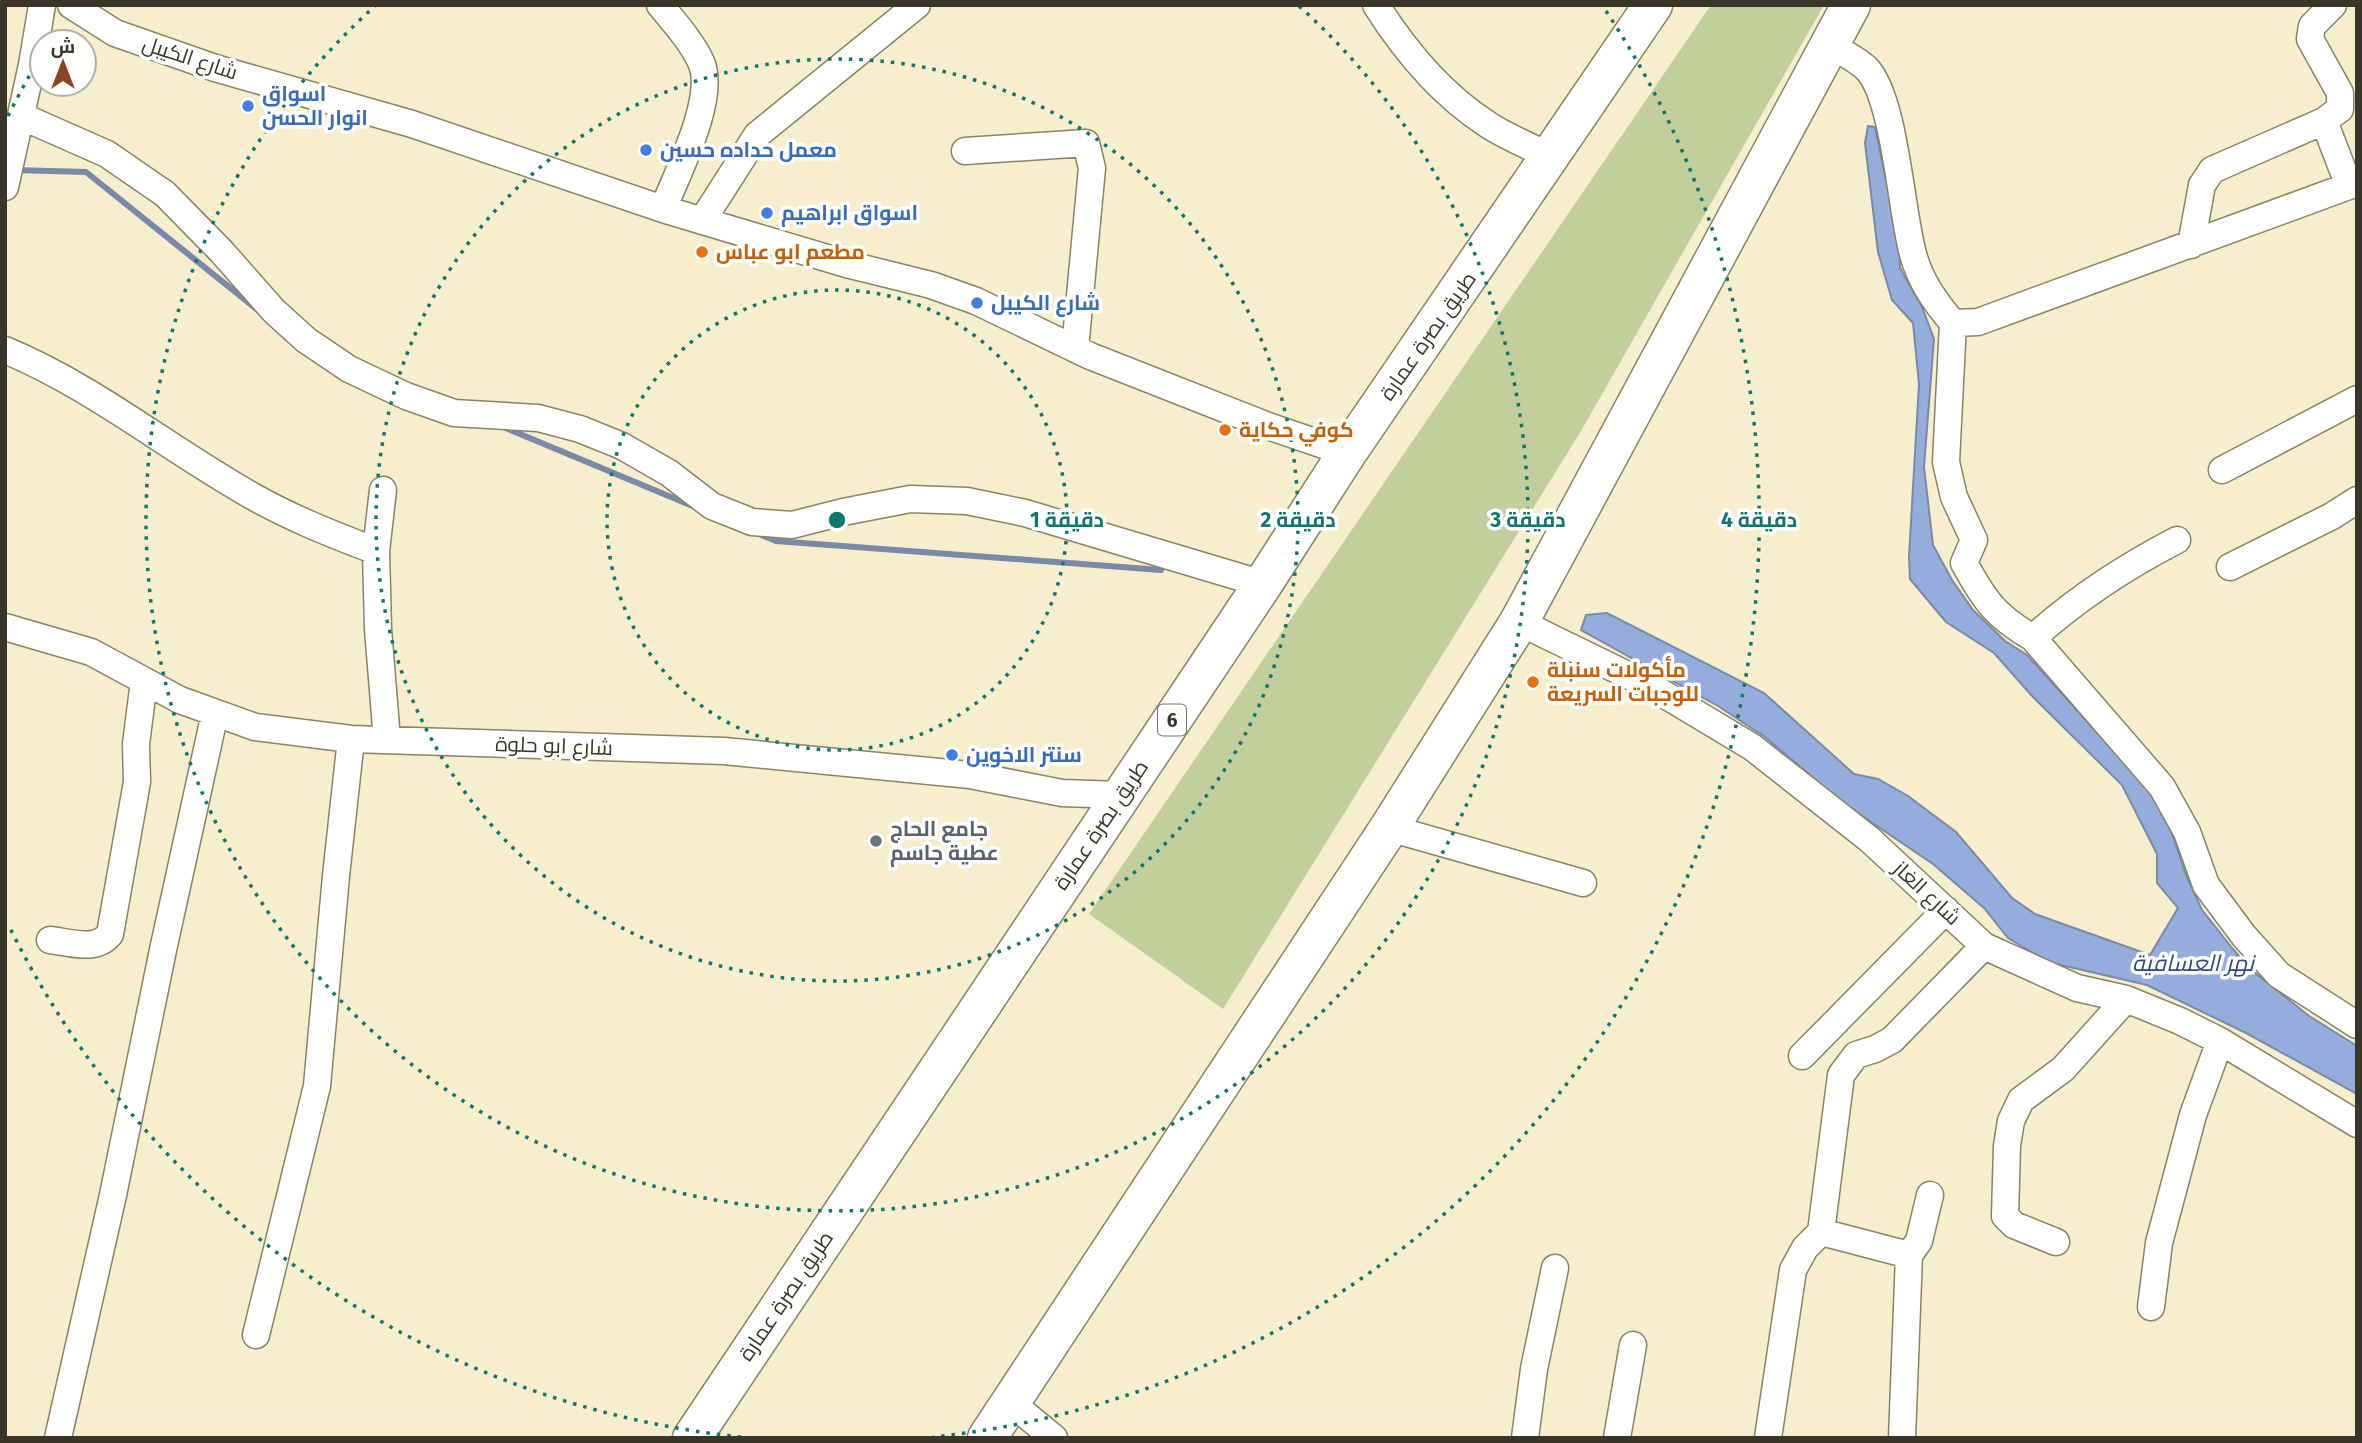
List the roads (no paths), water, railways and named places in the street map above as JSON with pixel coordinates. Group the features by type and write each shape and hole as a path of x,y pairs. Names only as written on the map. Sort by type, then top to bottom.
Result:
{"highway":[{"name":"طريق بصرة عمارة","path":"692,1437 1263,584 1347,453 1653,5"},
{"path":"987,1438 1390,828 1519,622 1851,5"}],"street":[{"path":"6,184 43,5"},
{"name":"شارع الكيبل","path":"71,5 115,33 215,68 412,124 702,221 850,265 932,285 976,302 1074,349 1268,426 1347,453"},
{"path":"660,5 701,62 706,81 701,112 663,209"},
{"path":"702,221 757,135 917,5"},
{"path":"1376,5 1392,31 1445,93 1489,126 1550,157"},
{"path":"2191,245 2202,185 2212,170 2323,121 2340,109 2340,93 2310,39 2312,26 2333,5"},
{"path":"1830,44 1867,69 1879,91 1888,120 1913,256 1933,301 1953,323 1946,462 1954,497 1974,540 1964,563 1984,599 2010,625 2034,638 2162,787 2187,832 2206,885 2244,936 2279,975 2357,1025"},
{"path":"1953,323 1979,322 2353,185 2323,121"},
{"path":"19,126 107,154 165,194 221,251 274,311 306,340 349,369 406,396 454,413 538,418 580,429 622,446 669,473 712,506 752,522 792,525 910,499 967,501 1025,513 1263,584"},
{"path":"965,151 1086,143 1092,168 1074,349"},
{"path":"5,350 44,366 253,496 310,526 376,551"},
{"path":"2222,470 2357,399"},
{"path":"383,491 376,551 378,629 387,740"},
{"path":"2230,567 2332,516 2357,500"},
{"path":"2034,638 2061,612 2131,564 2177,540"},
{"name":"شارع الغاز","path":"1519,622 1652,687 1752,747 1868,839 1984,946 2077,988 2126,999 2220,1041 2357,1124"},
{"name":"شارع ابو حلوة","path":"5,627 90,652 180,700 255,727 351,739 724,751 970,775 1062,793 1121,795"},
{"path":"50,940 95,945 103,942 110,934 137,782 136,744 144,681"},
{"path":"58,1438 113,1195 215,713"},
{"path":"256,1335 317,1086 351,739"},
{"path":"1390,828 1583,883"},
{"path":"1802,1056 1946,910"},
{"path":"1768,1438 1793,1270 1805,1248 1821,1232 1842,1075 1856,1055 1892,1040 1984,946"},
{"path":"2056,1242 2014,1225 2005,1216 2007,1146 2011,1121 2021,1100 2063,1069 2126,999"},
{"path":"2151,1307 2159,1243 2193,1115 2220,1041"},
{"path":"1902,1438 1909,1255 1919,1241 1930,1195"},
{"path":"1821,1232 1909,1255"},
{"path":"1525,1438 1534,1369 1555,1268"},
{"path":"1617,1438 1633,1345"},
{"path":"1009,1401 1054,1438"}],"water":[{"name":"نهر العسافية","path":"1868,126 1875,127 1899,243 1900,268 1922,307 1934,339 1924,467 1933,545 1952,580 1973,610 2005,641 2027,655 2155,797 2202,910 2248,967 2309,1016 2357,1046 2357,1094 2246,1033 2147,985 2048,962 2008,938 1984,908 1933,864 1843,803 1765,737 1718,706 1581,630 1586,615 1607,613 1764,693 1854,774 1878,779 1908,796 1956,832 2012,898 2035,914 2150,955 2178,908 2157,883 2157,854 2122,785 2033,697 1994,653 1946,622 1910,579 1919,384 1913,323 1892,300 1878,252 1865,143"}],"waterway":[{"path":"14,170 86,172 259,311"},
{"path":"501,426 695,507"},
{"path":"759,534 776,541 1161,570"}],"place":[{"name":"اسواق انوار الحسن","path":"248,106"},
{"name":"معمل حداده حسين","path":"646,150"},
{"name":"اسواق ابراهيم","path":"767,213"},
{"name":"مطعم ابو عباس","path":"702,252"},
{"name":"شارع الكيبل","path":"977,303"},
{"name":"كوفي حكاية","path":"1225,430"},
{"name":"مأكولات سنبلة للوجبات السريعة","path":"1533,682"},
{"name":"سنتر الاخوين","path":"952,755"},
{"name":"جامع الحاج عطية جاسم","path":"876,841"}]}
